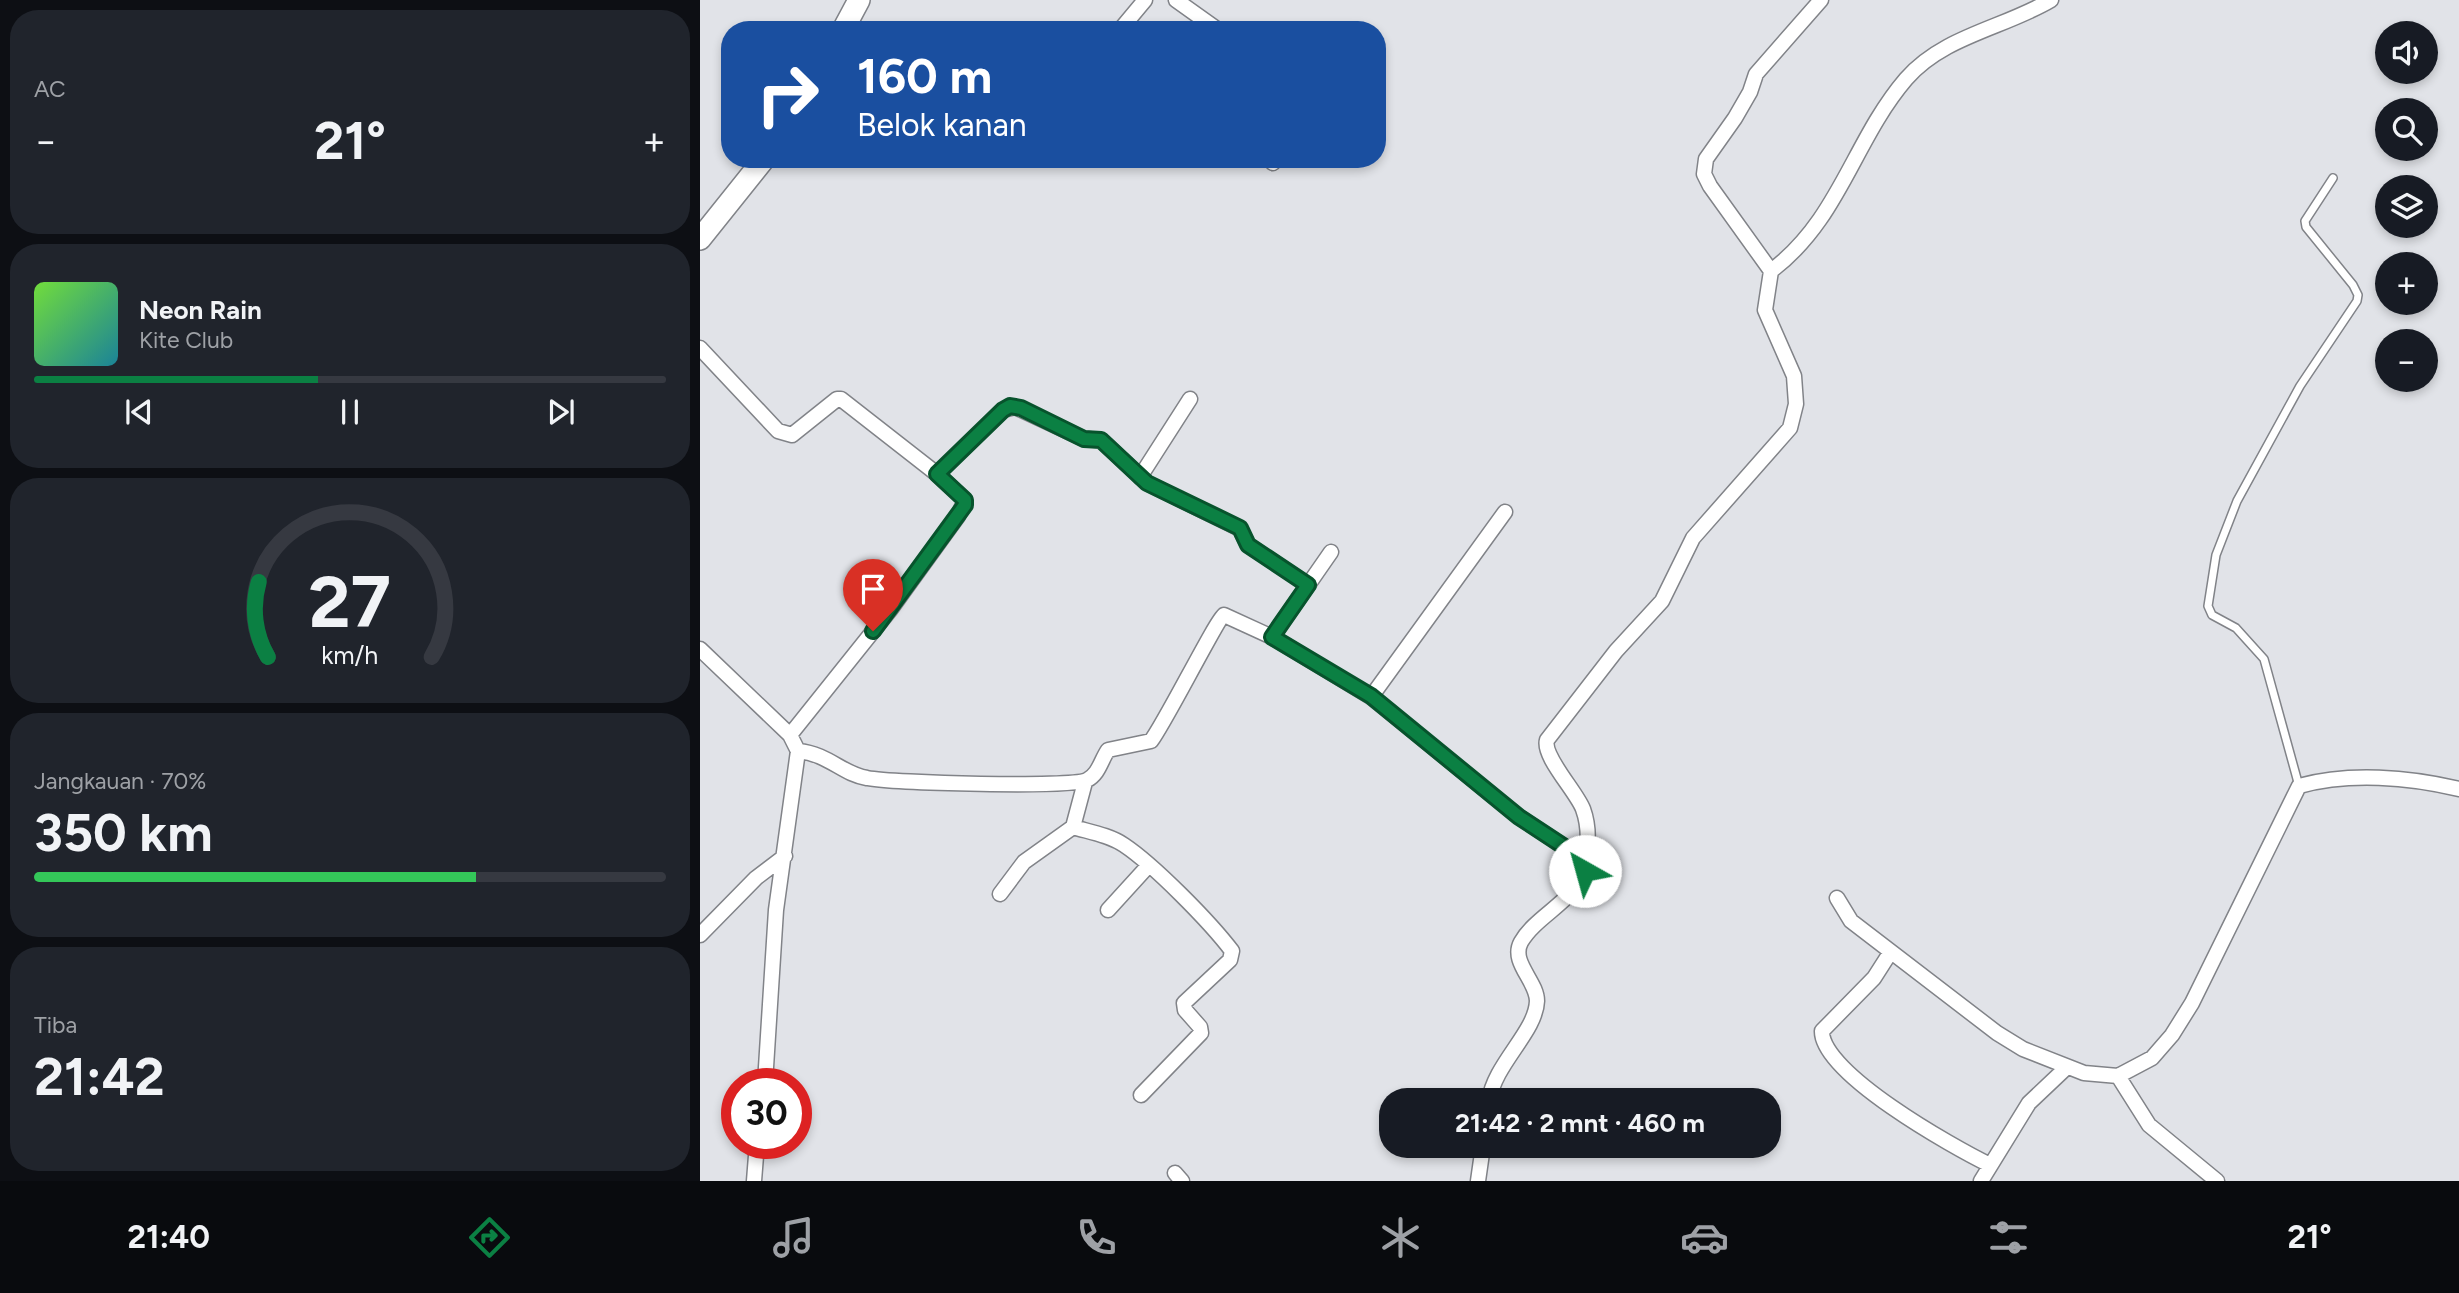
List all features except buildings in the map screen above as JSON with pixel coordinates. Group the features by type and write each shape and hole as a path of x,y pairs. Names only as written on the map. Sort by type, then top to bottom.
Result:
{"street":[{"path":"848,21 859,0"},
{"path":"1128,21 1145,0"},
{"path":"1176,0 1205,21"},
{"path":"1492,1088 1536,1010 1534,986 1520,960 1521,943 1546,914 1580,882 1586,861 1588,829 1582,808 1545,744 1571,705 1662,601 1693,538 1790,428 1796,404 1794,376 1765,310 1771,271 1704,174 1706,159 1735,118 1750,92 1756,74 1821,0"},
{"path":"1771,271 1794,254 1815,230 1846,181 1881,113 1908,77 1946,46 2051,0"},
{"path":"700,239 757,168"},
{"path":"700,348 740,387 778,431 792,435 837,399 841,399 937,474 965,500 965,505 890,610 790,735"},
{"path":"1140,477 1189,399"},
{"path":"937,474 1010,406 1084,439 1101,440 1140,477 1240,528 1248,545 1308,585"},
{"path":"1371,696 1505,512"},
{"path":"1272,637 1331,552"},
{"path":"798,751 816,753 865,778 1021,785 1085,782 1095,774 1108,750 1151,741 1222,616 1231,617 1272,637 1371,696 1519,817 1586,861"},
{"path":"700,649 797,743 785,856 776,910 766,1068"},
{"path":"1837,898 1851,921 1997,1033 2023,1049 2066,1068 2118,1076 2152,1058 2172,1035 2219,950 2299,786 2349,780 2418,779 2459,789"},
{"path":"1000,894 1024,862 1073,827 1085,782"},
{"path":"1073,827 1109,837 1149,865 1232,954 1184,1003 1185,1010 1200,1027 1201,1033 1141,1095"},
{"path":"700,935 756,878 785,856"},
{"path":"1108,910 1149,865"},
{"path":"1890,953 1879,973 1822,1031 1822,1041 1828,1053 1869,1090 1925,1130 1990,1165"},
{"path":"1980,1181 2029,1104 2066,1068"},
{"path":"2118,1076 2149,1125 2217,1181"},
{"path":"1478,1181 1481,1158"},
{"path":"754,1181 756,1159"}],"lane":[{"path":"2299,786 2264,659 2236,628 2212,615 2208,606 2216,555 2237,501 2300,386 2357,301 2358,295 2353,285 2306,227 2305,221 2333,178"}],"route":[{"path":"873,631 965,505 965,500 937,474 1003,410 1010,406 1021,408 1084,439 1101,440 1147,483 1240,528 1248,545 1308,585 1272,637 1376,700 1519,817 1586,861 1585,871"}]}
